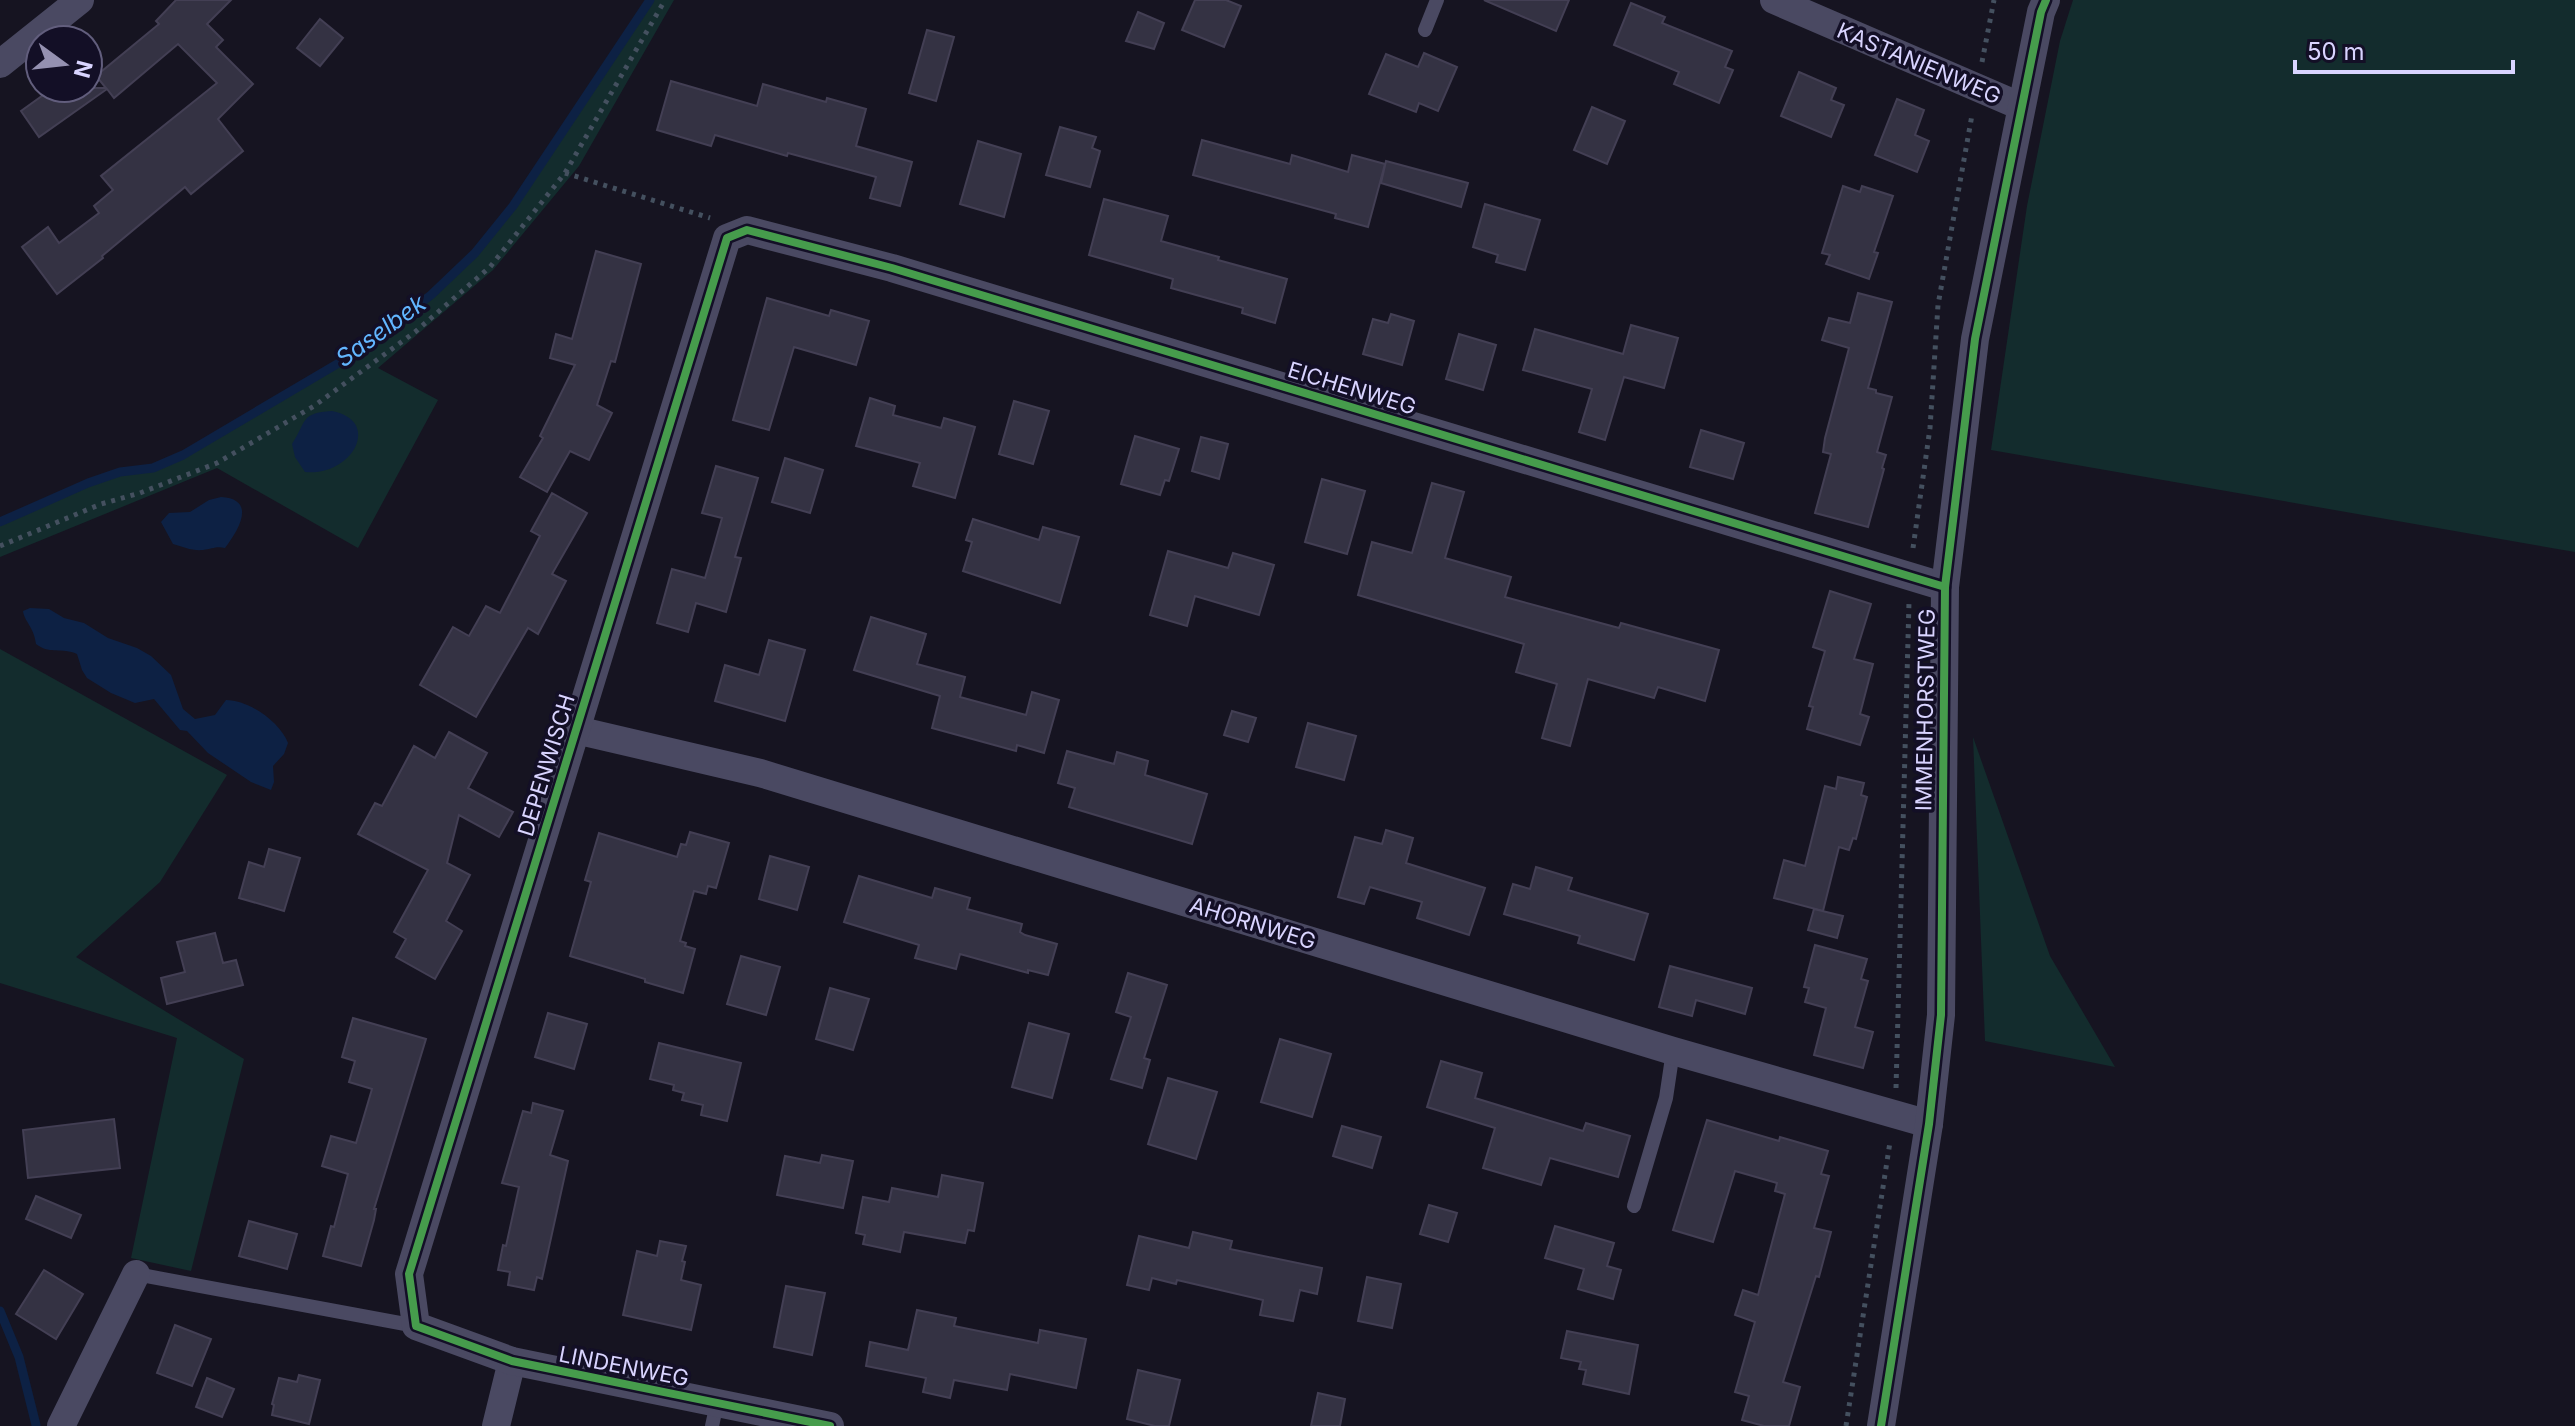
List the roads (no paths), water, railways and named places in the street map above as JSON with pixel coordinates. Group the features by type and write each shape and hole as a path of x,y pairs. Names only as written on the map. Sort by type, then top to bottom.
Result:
{"street":[{"path":"0,64 80,0"},
{"name":"KASTANIENWEG","path":"1774,0 2020,106"},
{"name":"IMMENHORSTWEG","path":"1881,1426 1929,1124 1941,1015 1945,587 1975,339 2020,106 2046,0"},
{"name":"EICHENWEG","path":"747,230 892,268 1051,315 1945,587"},
{"name":"DEPENWISCH","path":"416,1326 409,1274 727,238 747,230"},
{"name":"AHORNWEG","path":"576,730 760,773 1673,1051 1929,1124"},
{"path":"61,1426 136,1274"},
{"name":"LINDENWEG","path":"416,1326 512,1361 715,1414 830,1426"},
{"path":"496,1426 512,1361"}],"lane":[{"path":"1425,30 1437,0"},
{"path":"1634,1206 1666,1098 1673,1051"},
{"name":"LINDENWEG","path":"136,1274 416,1326"}],"water":[{"path":"332,411 356,425 358,436 355,447 348,458 336,466 305,472 295,457 292,444 309,416"},
{"path":"221,497 239,503 242,509 239,524 225,548 195,550 173,544 161,522 169,513 190,512 209,500"},
{"path":"30,608 49,609 151,656 171,675 183,709 195,719 215,715 226,700 254,708 271,720 288,743 284,754 273,766 271,790 251,782 208,753 187,731 180,730 154,699 135,703 111,693 87,678 77,654 46,649 36,644 23,611"}],"waterway":[{"name":"Saselbek","path":"0,522 88,483 120,472 153,468 183,455 354,354 431,295 475,253 513,206 650,0"},
{"path":"0,1311 19,1357 36,1425"}]}
